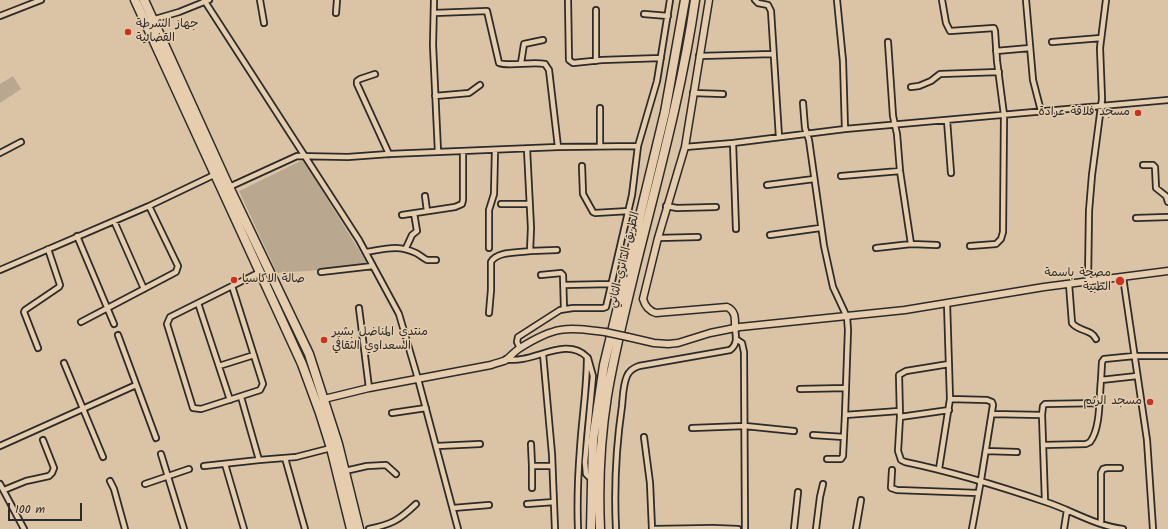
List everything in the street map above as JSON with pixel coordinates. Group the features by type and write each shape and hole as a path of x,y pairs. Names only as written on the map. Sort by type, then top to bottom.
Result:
{"highway":[{"path":"135,0 149,21 305,370 331,448 351,529"},
{"path":"144,0 149,21"},
{"name":"الطريق الدائري الثاني","path":"591,529 591,479 595,426 604,365 665,112 686,0"},
{"name":"الطريق الدائري الثاني","path":"600,529 599,482 601,444 611,373 675,107 694,0"},
{"path":"225,189 291,314 309,354 324,399 345,472 359,529"},
{"path":"282,318 291,314"}],"street":[{"path":"0,16 41,0"},
{"path":"149,21 179,12 206,0 366,252 399,314 437,446 458,529"},
{"path":"260,0 264,23"},
{"path":"336,13 337,0"},
{"path":"434,0 435,96 438,152"},
{"path":"568,0 569,60 573,63 661,58"},
{"path":"520,348 517,342 518,337 553,314 564,309 605,308 629,211 635,180 638,146 654,93 670,0"},
{"path":"616,529 618,439 628,374 633,368 638,366 727,351 734,347 736,339 734,313 727,307 659,313 653,312 646,307 643,296 666,206 685,147 709,0"},
{"path":"755,0 758,3 768,5 770,7 779,137"},
{"path":"838,0 843,61 845,129"},
{"path":"942,0 946,23 950,31 994,28 1004,115 1003,232 1001,239 996,244 970,246"},
{"path":"1026,0 1033,80 1041,111"},
{"path":"1088,281 1089,211 1092,175 1102,106 1100,48 1106,0"},
{"path":"596,10 596,61"},
{"path":"434,13 487,11 499,63 544,63 547,66 558,147"},
{"path":"644,14 668,16"},
{"path":"1052,42 1101,38"},
{"path":"520,63 524,44 543,40"},
{"path":"888,42 892,109 911,244"},
{"path":"996,51 1030,48"},
{"path":"699,56 773,54"},
{"path":"911,87 919,86 931,81 940,74 999,72"},
{"path":"375,74 360,79 357,81 357,84 390,154"},
{"path":"435,96 469,93 480,85"},
{"path":"693,92 723,94"},
{"path":"685,147 733,143 845,129 1168,100"},
{"path":"803,104 805,128 809,140 820,228 832,283 847,317 848,330 842,458 839,460 827,459"},
{"path":"600,108 600,146"},
{"path":"947,120 951,173"},
{"path":"0,154 21,142"},
{"path":"733,143 736,229"},
{"path":"225,189 295,156 348,157 527,148 638,146"},
{"path":"527,148 531,228 530,251"},
{"path":"489,248 489,210 494,194 495,150"},
{"path":"402,215 455,207 462,204 463,151"},
{"path":"1143,165 1153,165 1155,167 1156,188 1166,196 1168,202"},
{"path":"582,166 583,194 593,212 629,211"},
{"path":"841,176 900,171"},
{"path":"0,270 149,206 218,173"},
{"path":"767,185 814,179"},
{"path":"425,196 427,211"},
{"path":"501,204 529,204"},
{"path":"81,322 176,272 178,266 149,206"},
{"path":"666,206 677,208 716,207"},
{"path":"406,248 412,235 417,231 414,213"},
{"path":"1136,218 1168,217"},
{"path":"114,221 144,289"},
{"path":"770,235 820,228"},
{"path":"78,236 114,324"},
{"path":"658,238 698,237"},
{"path":"876,248 911,244 937,245"},
{"path":"366,252 398,247 406,248 426,260 436,260"},
{"path":"38,348 24,312 60,285 48,249"},
{"path":"488,313 491,290 490,262 492,259 498,255 504,254 557,250"},
{"path":"321,272 373,266"},
{"path":"324,399 370,388 491,365 506,359 520,348 541,336 556,330 573,328 605,332 654,343 668,344 678,343 710,333 736,328 904,310 1088,281 1168,271"},
{"path":"232,286 263,384 262,388 241,397 201,409 193,408 167,324 170,317 232,286 260,272"},
{"path":"541,275 562,274 564,285 564,309"},
{"path":"1123,277 1147,440 1153,529"},
{"path":"564,285 611,284"},
{"path":"1069,284 1072,323 1074,326 1093,333 1096,339"},
{"path":"198,303 230,400"},
{"path":"939,469 950,399 947,303"},
{"path":"359,308 370,388"},
{"path":"118,334 156,438"},
{"path":"736,339 742,343 744,349 745,529"},
{"path":"506,359 520,360 555,350 571,349 579,351 587,357 590,362 593,376 585,455 586,472 588,477 591,479"},
{"path":"542,354 552,466 554,529"},
{"path":"219,366 254,355"},
{"path":"1044,446 1086,444 1090,442 1094,433 1100,403 1102,362 1104,359 1134,356 1168,356"},
{"path":"578,529 578,487 587,357"},
{"path":"64,363 103,456"},
{"path":"949,364 900,373 898,378 900,417 898,451 901,460 981,480 1045,501 1101,524 1123,529"},
{"path":"1101,380 1137,376"},
{"path":"0,446 136,385"},
{"path":"800,389 846,388"},
{"path":"241,397 259,460"},
{"path":"950,399 989,400 993,405 972,529"},
{"path":"1045,501 1043,406 1045,404 1100,403"},
{"path":"392,413 426,408"},
{"path":"900,417 948,410"},
{"path":"845,415 899,411"},
{"path":"992,414 1042,415"},
{"path":"692,428 745,426 794,431"},
{"path":"812,435 844,437"},
{"path":"644,437 650,483 652,529"},
{"path":"4,490 26,481 49,476 52,473 54,468 43,440"},
{"path":"437,446 480,444"},
{"path":"531,444 532,488"},
{"path":"204,466 296,457 331,448"},
{"path":"986,451 1017,452"},
{"path":"161,454 184,529"},
{"path":"285,458 305,529"},
{"path":"225,464 244,529"},
{"path":"345,472 367,466 386,465 396,474"},
{"path":"532,466 552,466"},
{"path":"1101,524 1101,473 1103,469 1120,468"},
{"path":"145,484 189,469"},
{"path":"892,470 891,488 897,490 978,493"},
{"path":"110,481 114,489 125,529"},
{"path":"0,484 24,529"},
{"path":"816,529 823,484"},
{"path":"794,529 798,492"},
{"path":"856,529 861,500"},
{"path":"527,504 554,502"},
{"path":"369,529 382,526 399,519 416,504"},
{"path":"453,508 489,505"},
{"path":"1064,529 1067,510"},
{"path":"655,529 738,529"}],"shaded area":[{"path":"13,76 21,89 0,103 0,84"},
{"path":"303,160 367,263 365,267 277,273 239,191"}],"place":[{"name":"جهاز الشرطة القضائية","path":"128,32"},
{"name":"مسجد فلاقة عرادة","path":"1138,113"},
{"name":"صالة الاكاسيا","path":"234,280"},
{"name":"مصحة باسمة الطبية","path":"1120,281"},
{"name":"منتدي المناضل بشير السعداوي الثقافي","path":"324,340"},
{"name":"مسجد الرثم","path":"1150,402"}]}
